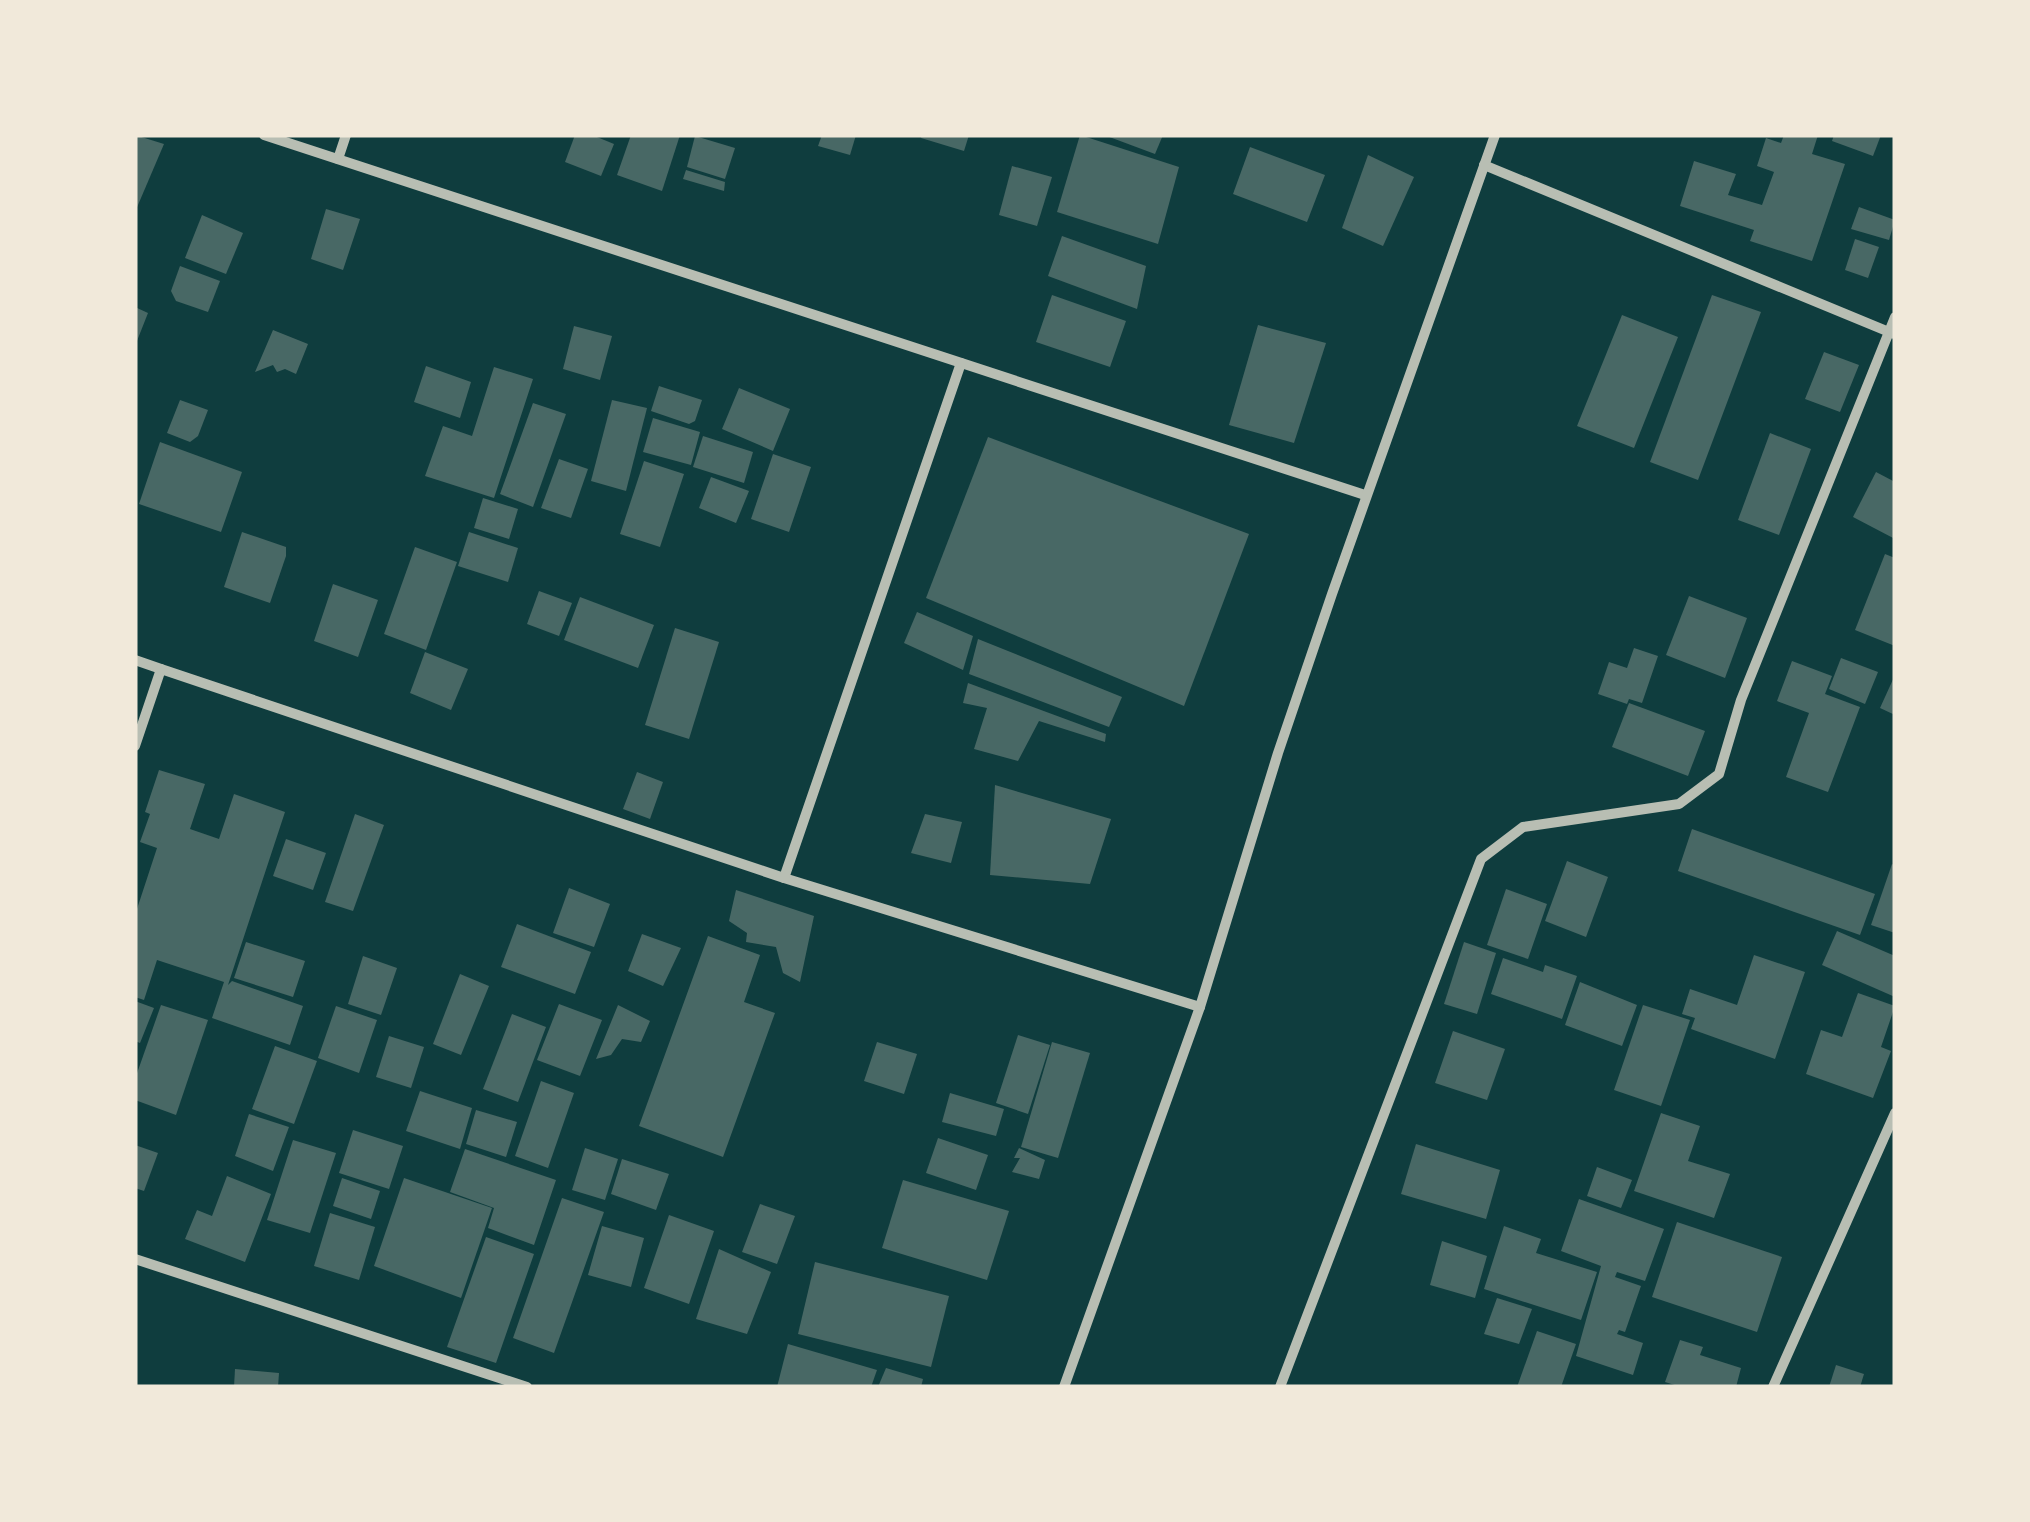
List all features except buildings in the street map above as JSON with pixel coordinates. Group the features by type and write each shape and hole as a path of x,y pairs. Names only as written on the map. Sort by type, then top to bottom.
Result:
{"street":[{"path":"264,135 1366,496"},
{"path":"338,159 346,135"},
{"path":"1064,1387 1200,1007 1278,753 1495,135"},
{"path":"1484,165 1892,333"},
{"path":"1280,1387 1481,860 1523,828 1679,804 1720,774 1741,700 1892,333 1895,317"},
{"path":"784,878 961,362"},
{"path":"135,660 784,878 1200,1007"},
{"path":"135,746 161,669"},
{"path":"1774,1387 1890,1140 1895,1113"},
{"path":"135,1259 526,1387"}]}
